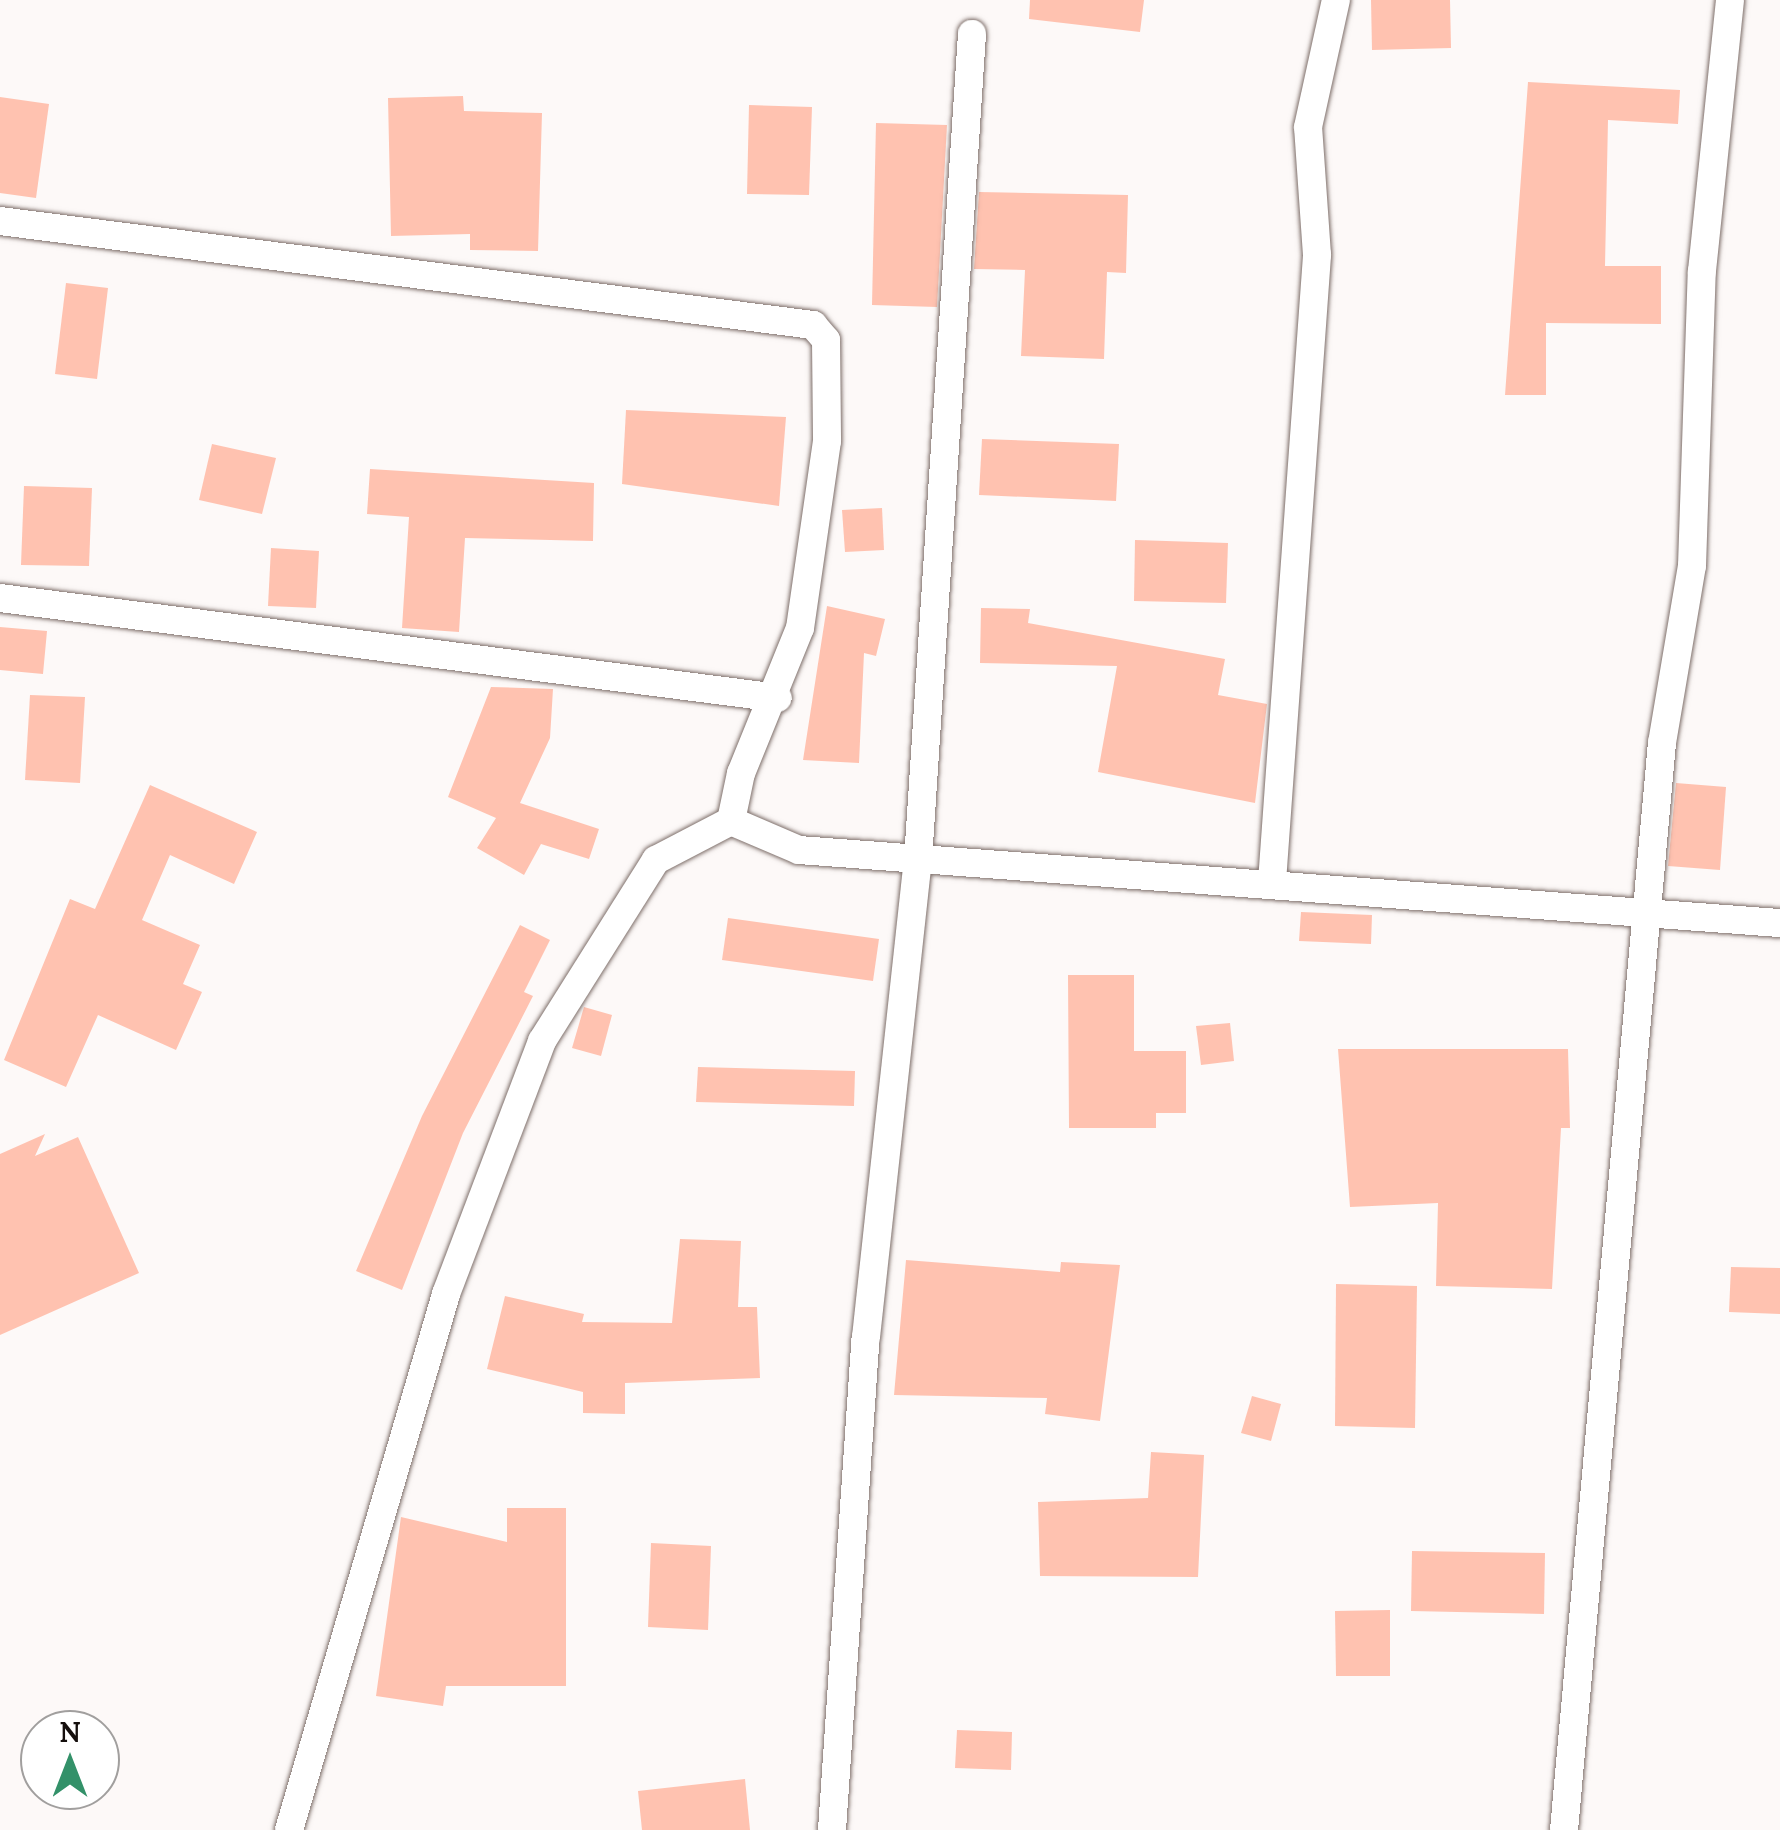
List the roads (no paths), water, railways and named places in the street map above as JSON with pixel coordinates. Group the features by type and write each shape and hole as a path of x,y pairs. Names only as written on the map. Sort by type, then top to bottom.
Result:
{"street":[{"path":"1272,882 1317,255 1308,127 1336,0"},
{"path":"1564,1830 1650,912 1662,743 1692,566 1702,271 1730,0"},
{"path":"832,1830 866,1337 918,860 972,34"},
{"path":"0,221 813,326 826,340 828,441 800,628 778,698 741,773 731,821"},
{"path":"0,598 778,698"},
{"path":"731,821 799,850 1272,882 1780,923"},
{"path":"290,1830 446,1294 542,1040 656,860 731,821"}]}
